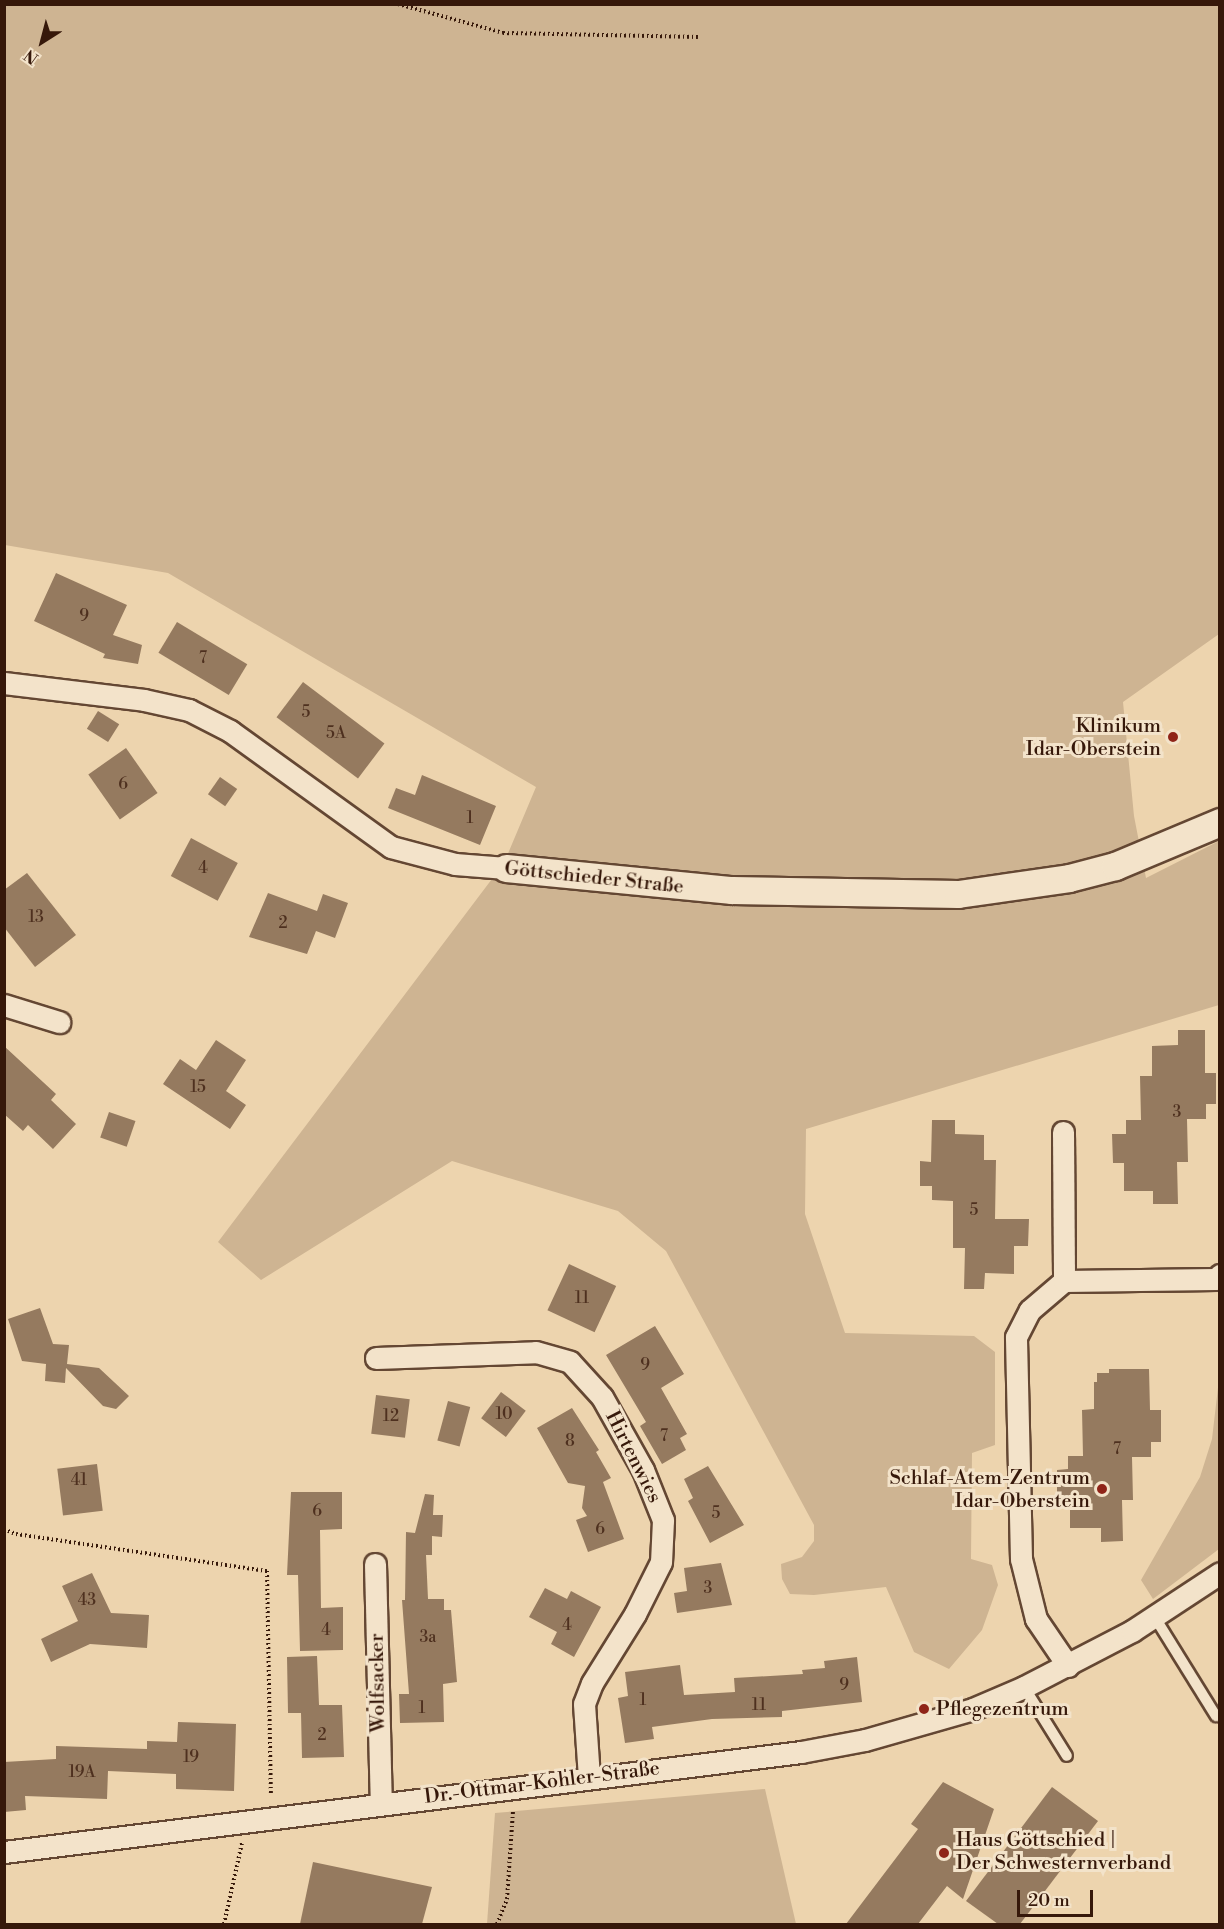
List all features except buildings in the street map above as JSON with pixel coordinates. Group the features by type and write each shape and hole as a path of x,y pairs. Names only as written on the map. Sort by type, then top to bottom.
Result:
{"street":[{"name":"Göttschieder Straße","path":"4,683 144,700 189,710 230,731 391,847 455,864 732,890 958,894 1069,878 1115,866 1220,822"},
{"path":"4,1005 58,1022"},
{"path":"1063,1132 1064,1281"},
{"path":"1068,1666 1036,1619 1021,1558 1016,1337 1030,1310 1064,1281 1216,1279 1220,1275"},
{"name":"Hirtenwies","path":"376,1358 536,1352 562,1359 591,1383 644,1470 663,1520 661,1562 635,1614 592,1683 584,1704 589,1777"},
{"name":"Wolfsacker","path":"375,1564 381,1803"},
{"name":"Dr.-Ottmar-Kohler-Straße","path":"4,1852 515,1785 801,1752 865,1740 973,1708 1024,1687 1068,1666 1154,1616 1220,1573"}],"lane":[{"path":"1154,1616 1216,1716"},
{"path":"1024,1687 1067,1756"}],"path":[{"path":"398,4 503,33 698,38"},
{"path":"4,1528 16,1534 267,1571 271,1817"},
{"path":"497,1924 507,1899 515,1785"},
{"path":"224,1924 242,1840 241,1821"}],"shaded area":[{"path":"4,5 1219,5 1219,634 1123,702 1134,816 1146,878 1219,841 1219,1005 806,1129 805,1214 845,1333 974,1336 995,1352 995,1445 972,1453 971,1559 992,1565 998,1585 982,1630 949,1669 914,1652 886,1587 814,1595 790,1594 782,1579 781,1564 802,1557 814,1541 814,1525 666,1251 618,1211 452,1161 261,1280 218,1242 504,863 536,787 168,573 5,545"},
{"path":"1219,1379 1219,1549 1153,1599 1141,1580 1200,1477 1212,1439"},
{"path":"765,1789 796,1924 487,1924 495,1813"}],"place":[{"name":"Klinikum Idar-Oberstein","path":"1173,737"},
{"name":"Schlaf-Atem-Zentrum Idar-Oberstein","path":"1102,1489"},
{"name":"Pflegezentrum","path":"924,1709"},
{"name":"Haus Göttschied | Der Schwesternverband","path":"944,1853"}]}
